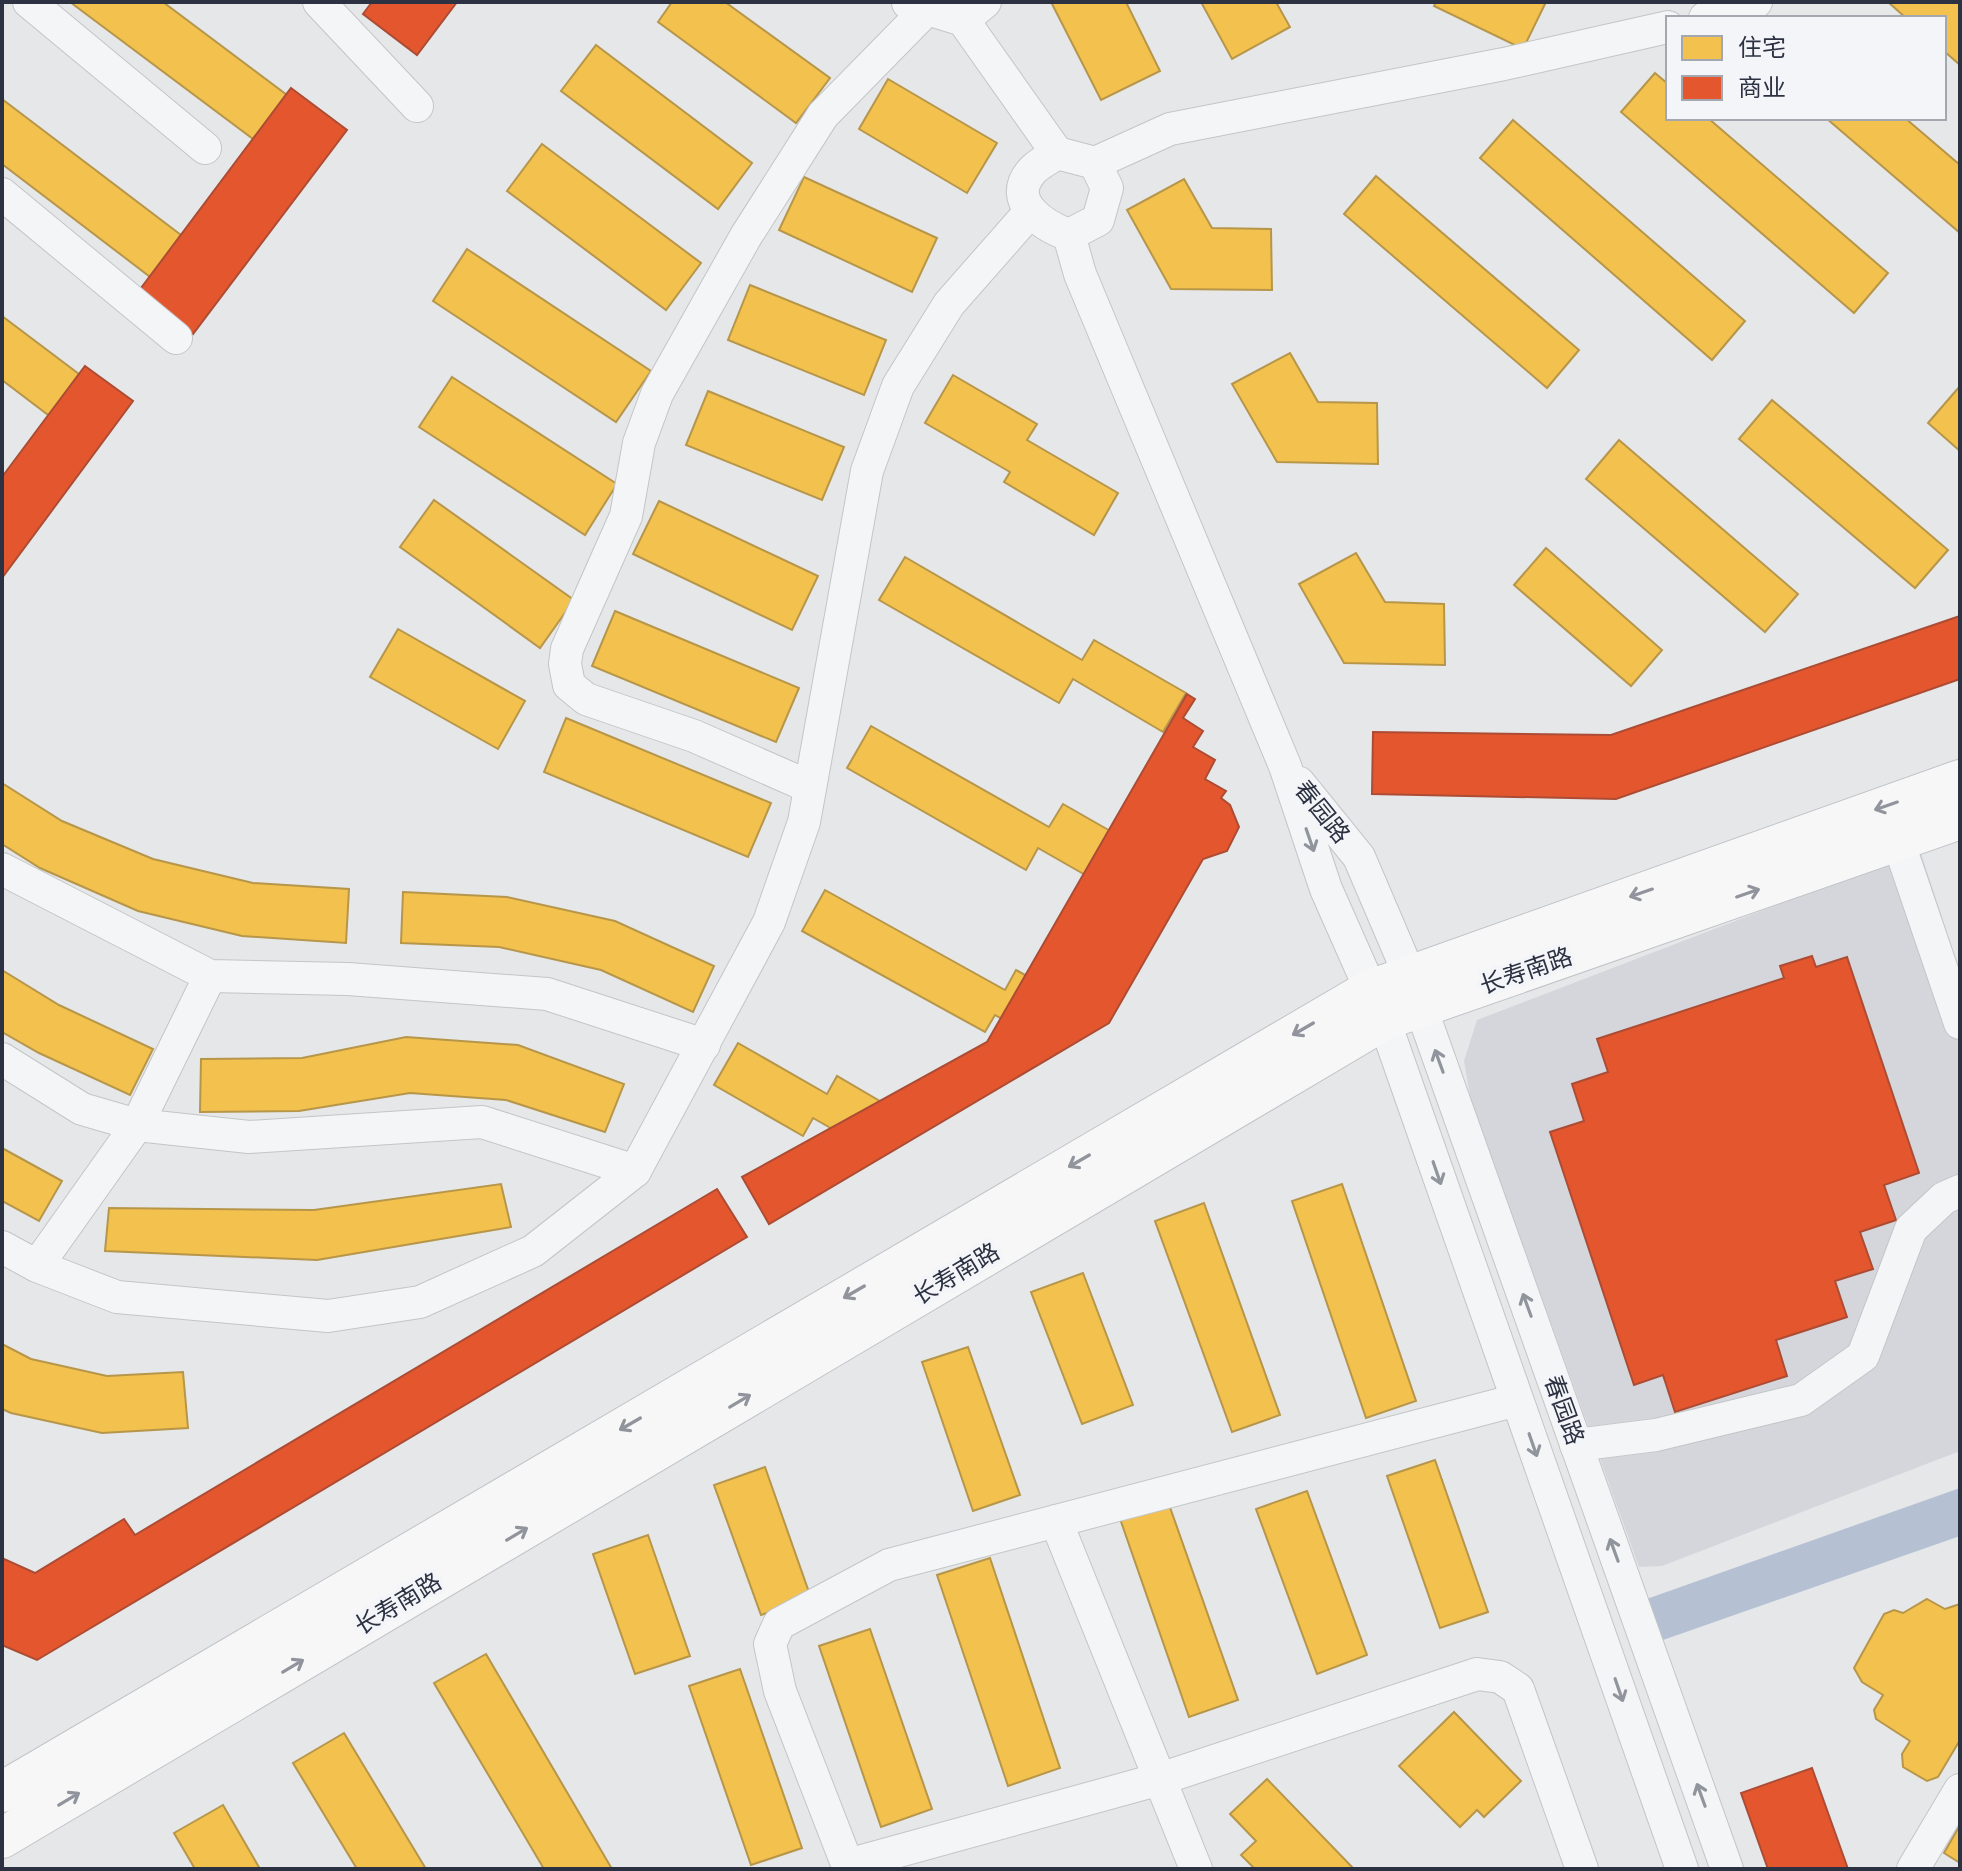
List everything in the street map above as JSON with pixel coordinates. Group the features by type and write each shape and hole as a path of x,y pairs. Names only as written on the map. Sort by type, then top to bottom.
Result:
{"main road":[{"name":"长寿南路","path":"2,1792 1396,998 1960,780"},
{"name":"长寿南路","path":"2,1838 1396,998 1960,819"}],"street":[{"path":"29,2 205,148"},
{"path":"319,2 417,106"},
{"path":"1711,16 1756,2"},
{"path":"810,787 694,736 586,699 569,685 565,664 567,649 626,516 639,443 657,394 746,236 823,115 916,6 974,11 1057,153 1095,163 1170,129 1504,64 1666,27"},
{"path":"1057,153 1031,172 1024,190 1029,213 1046,227 1069,235 1098,220 1107,188 1095,163"},
{"path":"2,194 176,338"},
{"path":"2,1247 37,1266 117,1297 328,1316 420,1302 533,1251 635,1171 769,922 804,822 867,471 898,386 949,304 1029,213"},
{"path":"1069,235 1080,274 1285,766"},
{"name":"春园路","path":"1285,766 1359,857 1396,998 1517,1400 1682,1869"},
{"name":"春园路","path":"1285,766 1326,889 1396,998 1576,1445 1727,1869"},
{"path":"1898,841 1960,1023"},
{"path":"2,869 210,976 348,979 547,994 704,1045"},
{"path":"37,1266 137,1125 210,976"},
{"path":"2,1059 82,1109 137,1125 249,1137 482,1122 635,1171"},
{"path":"1576,1445 1656,1435 1801,1400 1863,1356 1911,1229 1944,1198 1960,1191"},
{"path":"1517,1400 889,1565 779,1624 770,1644 780,1691 848,1867 1160,1779 1477,1674 1500,1677 1518,1689 1582,1869"},
{"path":"1056,1521 1196,1869"},
{"path":"1913,1869 1960,1790"}],"shaded area":[{"path":"1920,850 1960,973 1960,1451 1662,1566 1639,1567 1471,1101 1464,1061 1477,1020"}],"water":[{"path":"1960,1488 1960,1536 1663,1640 1647,1624 1641,1601"}],"building: 住宅":[{"path":"70,2 163,2 339,134 305,178"},
{"path":"371,2 446,2 418,38"},
{"path":"672,2 725,2 830,78 796,123 658,22"},
{"path":"1051,2 1126,2 1160,71 1101,100"},
{"path":"1201,2 1276,2 1290,27 1232,59"},
{"path":"1436,2 1546,2 1523,49 1434,6"},
{"path":"1888,2 1960,2 1960,65 1946,53 1946,16 1904,16"},
{"path":"596,45 752,163 718,209 561,91"},
{"path":"1655,73 1666,82 1666,120 1710,120 1888,273 1854,313 1621,112"},
{"path":"888,79 997,143 967,193 859,129"},
{"path":"2,99 231,273 200,315 2,164"},
{"path":"1513,120 1745,321 1712,360 1480,158"},
{"path":"1828,120 1907,120 1960,165 1960,233"},
{"path":"542,144 701,263 666,310 507,191"},
{"path":"1376,176 1579,350 1547,388 1344,214"},
{"path":"804,177 937,238 912,292 779,230"},
{"path":"1184,179 1212,228 1271,229 1272,290 1171,289 1127,210"},
{"path":"467,249 651,371 616,422 433,301"},
{"path":"750,285 886,340 864,395 728,340"},
{"path":"2,316 124,408 93,449 2,380"},
{"path":"1290,353 1318,402 1377,403 1378,464 1277,462 1232,384"},
{"path":"953,375 1037,424 1027,440 1118,493 1094,535 1004,482 1010,472 925,423"},
{"path":"452,377 617,484 585,535 419,427"},
{"path":"1960,386 1960,451 1928,423"},
{"path":"708,391 844,447 822,500 686,445"},
{"path":"1772,400 1948,550 1915,588 1739,439"},
{"path":"1619,440 1798,594 1765,632 1586,479"},
{"path":"434,500 574,600 540,648 400,547"},
{"path":"659,501 818,576 792,630 633,554"},
{"path":"2,529 19,542 2,565"},
{"path":"1546,548 1662,650 1631,686 1514,585"},
{"path":"1356,553 1385,602 1444,604 1445,665 1344,663 1299,584"},
{"path":"905,557 1082,660 1094,640 1186,693 1163,732 1073,679 1059,703 879,600"},
{"path":"615,611 799,688 776,742 592,666"},
{"path":"1960,626 1960,672 1693,762 1679,721"},
{"path":"398,629 525,701 498,749 370,677"},
{"path":"566,718 771,803 748,857 544,772"},
{"path":"871,726 1049,827 1063,804 1154,856 1129,900 1038,848 1026,870 847,768"},
{"path":"1379,740 1614,745 1613,790 1378,785"},
{"path":"2,783 62,821 153,859 253,883 349,889 346,943 242,936 138,911 40,868 2,844"},
{"path":"825,890 1005,990 1016,970 1083,1007 1059,1051 995,1015 985,1032 802,931"},
{"path":"403,892 507,897 615,921 714,966 693,1012 601,970 499,947 401,943"},
{"path":"2,970 59,1005 153,1049 130,1095 39,1053 2,1032"},
{"path":"406,1037 518,1045 624,1084 605,1132 506,1100 410,1093 299,1111 200,1112 201,1059 302,1058"},
{"path":"738,1043 827,1094 837,1076 902,1114 878,1155 813,1118 803,1136 714,1085"},
{"path":"2,1148 62,1181 39,1221 2,1201"},
{"path":"501,1184 511,1227 317,1260 105,1251 109,1208 314,1210"},
{"path":"1342,1184 1416,1401 1366,1418 1292,1201"},
{"path":"704,1202 728,1243 453,1406 429,1365"},
{"path":"1204,1203 1280,1415 1232,1432 1155,1221"},
{"path":"1083,1273 1133,1405 1082,1424 1031,1292"},
{"path":"2,1344 31,1359 107,1376 183,1372 188,1428 102,1433 2,1409"},
{"path":"968,1347 1020,1495 973,1511 922,1362"},
{"path":"394,1386 418,1426 212,1548 188,1508"},
{"path":"1435,1460 1488,1612 1440,1628 1387,1476"},
{"path":"765,1467 811,1598 761,1615 714,1485"},
{"path":"1307,1491 1367,1655 1317,1674 1256,1509"},
{"path":"1166,1496 1238,1700 1189,1717 1118,1513"},
{"path":"123,1524 156,1576 48,1645 37,1628 56,1616 33,1580"},
{"path":"648,1535 690,1656 635,1674 593,1554"},
{"path":"990,1558 1060,1768 1008,1786 937,1575"},
{"path":"2,1567 29,1579 11,1618 2,1614"},
{"path":"1927,1599 1945,1609 1960,1604 1960,1740 1938,1777 1927,1781 1903,1767 1902,1754 1910,1741 1876,1719 1874,1710 1883,1695 1862,1682 1854,1668 1884,1614 1894,1610 1903,1613"},
{"path":"870,1629 932,1809 881,1827 819,1646"},
{"path":"486,1654 612,1869 544,1869 434,1683"},
{"path":"740,1669 802,1848 751,1865 689,1686"},
{"path":"1454,1712 1521,1781 1484,1817 1477,1810 1460,1827 1399,1766"},
{"path":"344,1733 426,1869 357,1869 293,1763"},
{"path":"1267,1779 1354,1869 1255,1869 1241,1855 1256,1841 1230,1814"},
{"path":"1814,1787 1843,1869 1785,1869 1762,1804"},
{"path":"223,1805 260,1869 195,1869 174,1833"},
{"path":"1960,1825 1960,1863 1944,1853"}],"building: 商业":[{"path":"372,2 457,2 417,55 363,14"},
{"path":"291,88 347,130 193,334 138,292"},
{"path":"85,366 133,401 2,578 2,477"},
{"path":"1960,616 1960,679 1616,799 1372,794 1373,732 1611,735"},
{"path":"1187,694 1195,699 1183,718 1203,731 1193,747 1215,760 1205,779 1226,791 1221,798 1230,805 1239,827 1227,851 1203,859 1109,1023 769,1224 742,1177 987,1042"},
{"path":"1812,956 1816,967 1847,957 1919,1173 1884,1185 1896,1220 1860,1232 1873,1269 1835,1281 1847,1317 1776,1340 1787,1376 1675,1412 1663,1375 1634,1385 1550,1132 1584,1121 1572,1084 1608,1072 1597,1039 1784,978 1780,966"},
{"path":"717,1189 747,1237 37,1660 2,1645 2,1558 35,1573 124,1519 135,1535"},
{"path":"1812,1768 1848,1869 1768,1869 1741,1793"}]}
